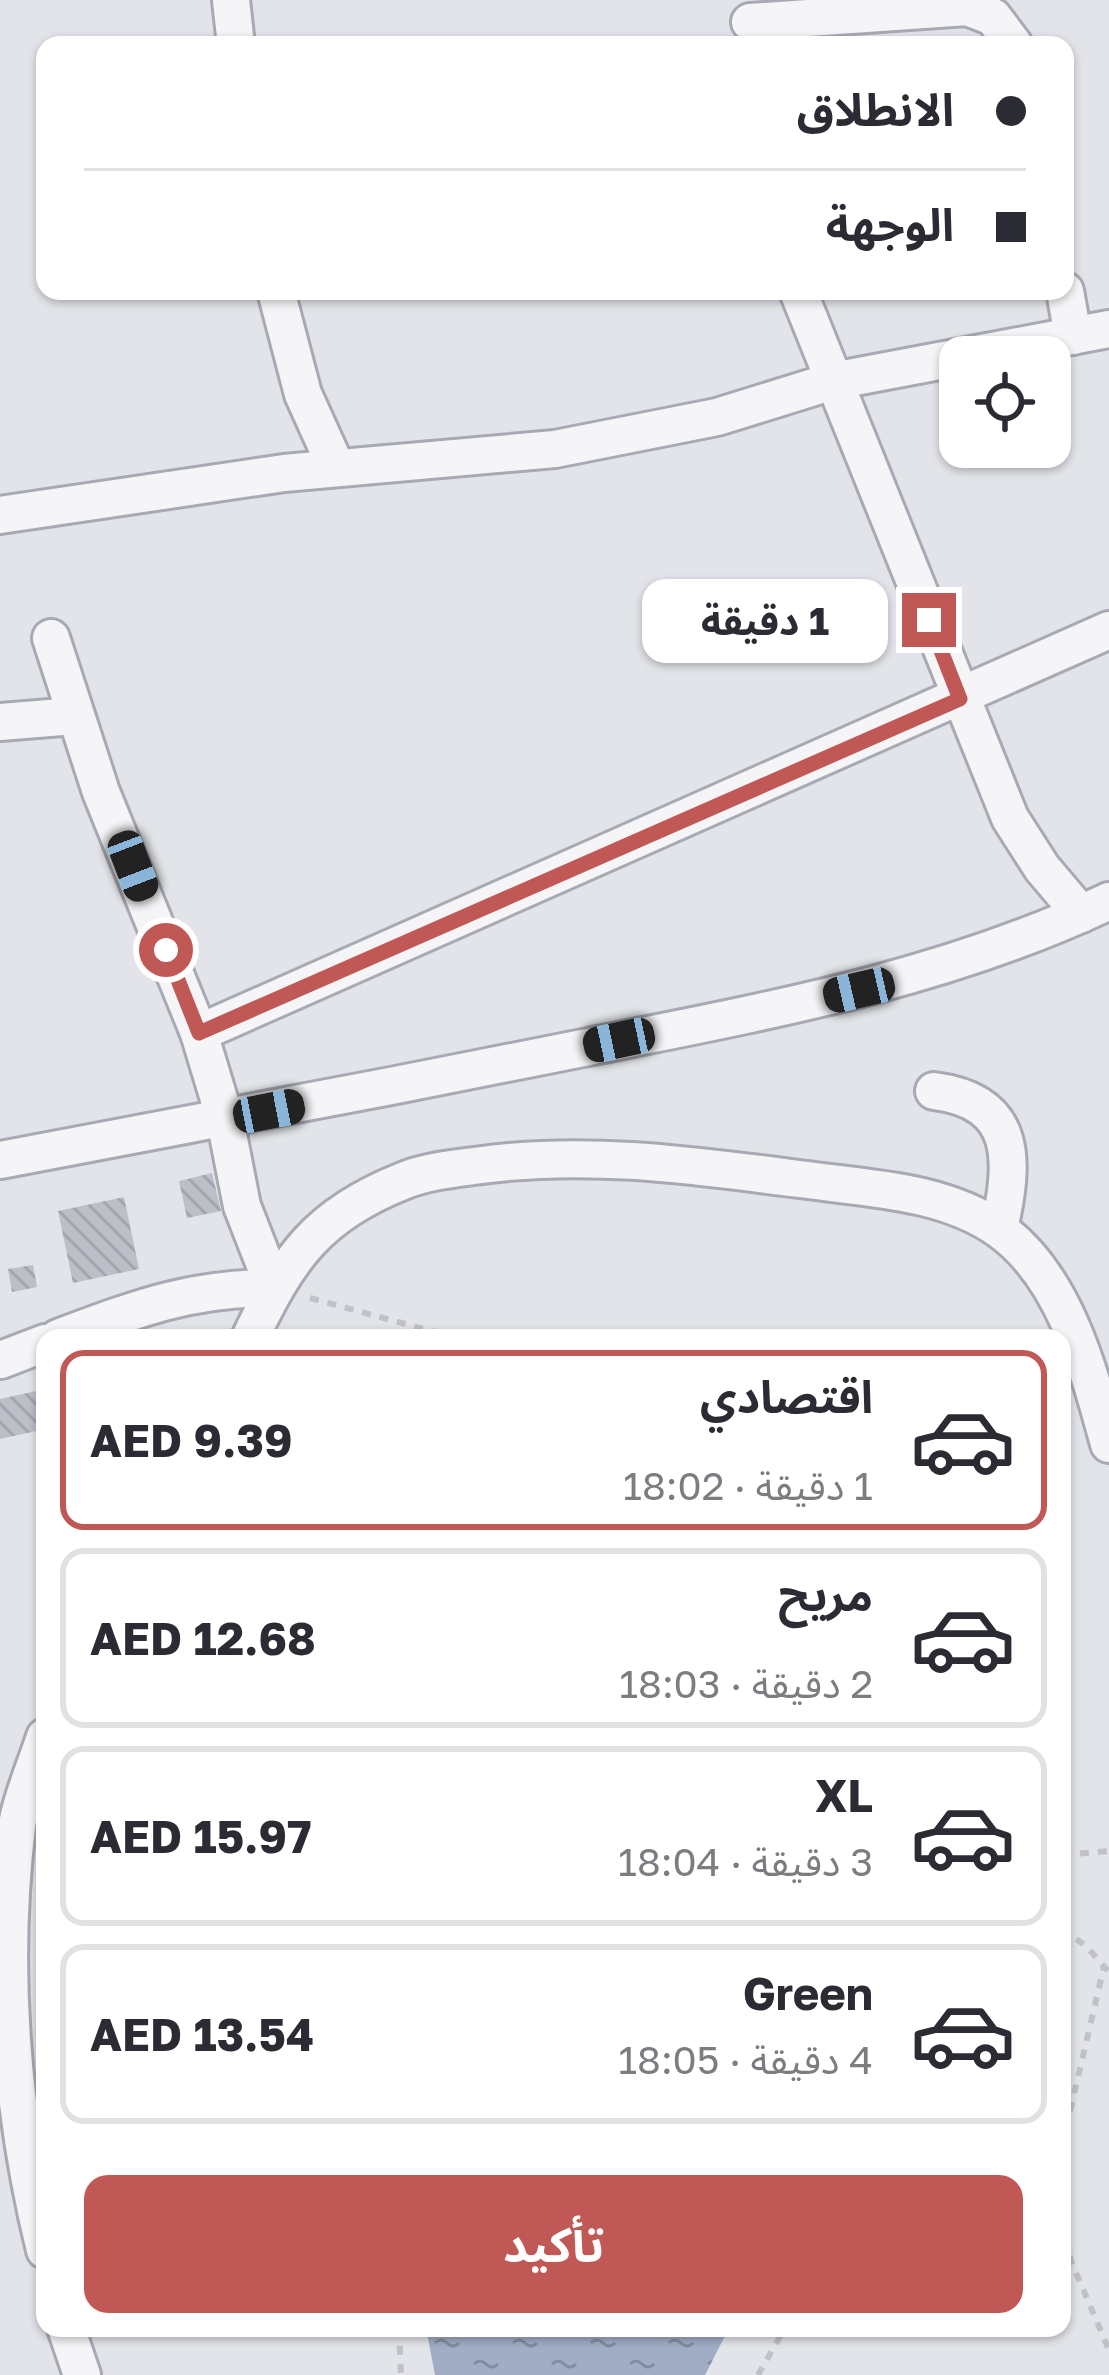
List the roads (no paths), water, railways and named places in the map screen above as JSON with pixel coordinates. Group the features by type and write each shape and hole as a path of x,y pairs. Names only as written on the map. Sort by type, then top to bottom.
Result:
{"street":[{"path":"230,0 235,36"},
{"path":"750,22 967,7 993,17 1007,36"},
{"path":"278,300 303,394 336,467"},
{"path":"802,300 1010,818 1042,868 1095,907"},
{"path":"0,515 336,467 473,458 636,435 716,417 833,381 1091,332 1071,300"},
{"path":"199,1033 1109,630"},
{"path":"51,638 74,716 199,1033 225,1119 242,1206 274,1288"},
{"path":"0,722 74,716"},
{"path":"0,1160 794,1006 892,982 988,951 1095,907"},
{"path":"934,1091 977,1103 1006,1138 1010,1174 998,1229"},
{"path":"254,1329 304,1242 350,1208 405,1180 520,1159 650,1159 946,1204 998,1229 1042,1269 1067,1329"},
{"path":"83,1329 205,1290 274,1288"},
{"path":"1071,1337 1095,1394 1109,1444"},
{"path":"1,1360 36,1346"},
{"path":"36,1764 17,1822 4,1953 13,2083 36,2203"},
{"path":"69,2337 82,2375"}],"water":[{"path":"428,2337 724,2337 705,2375 435,2375"}]}
